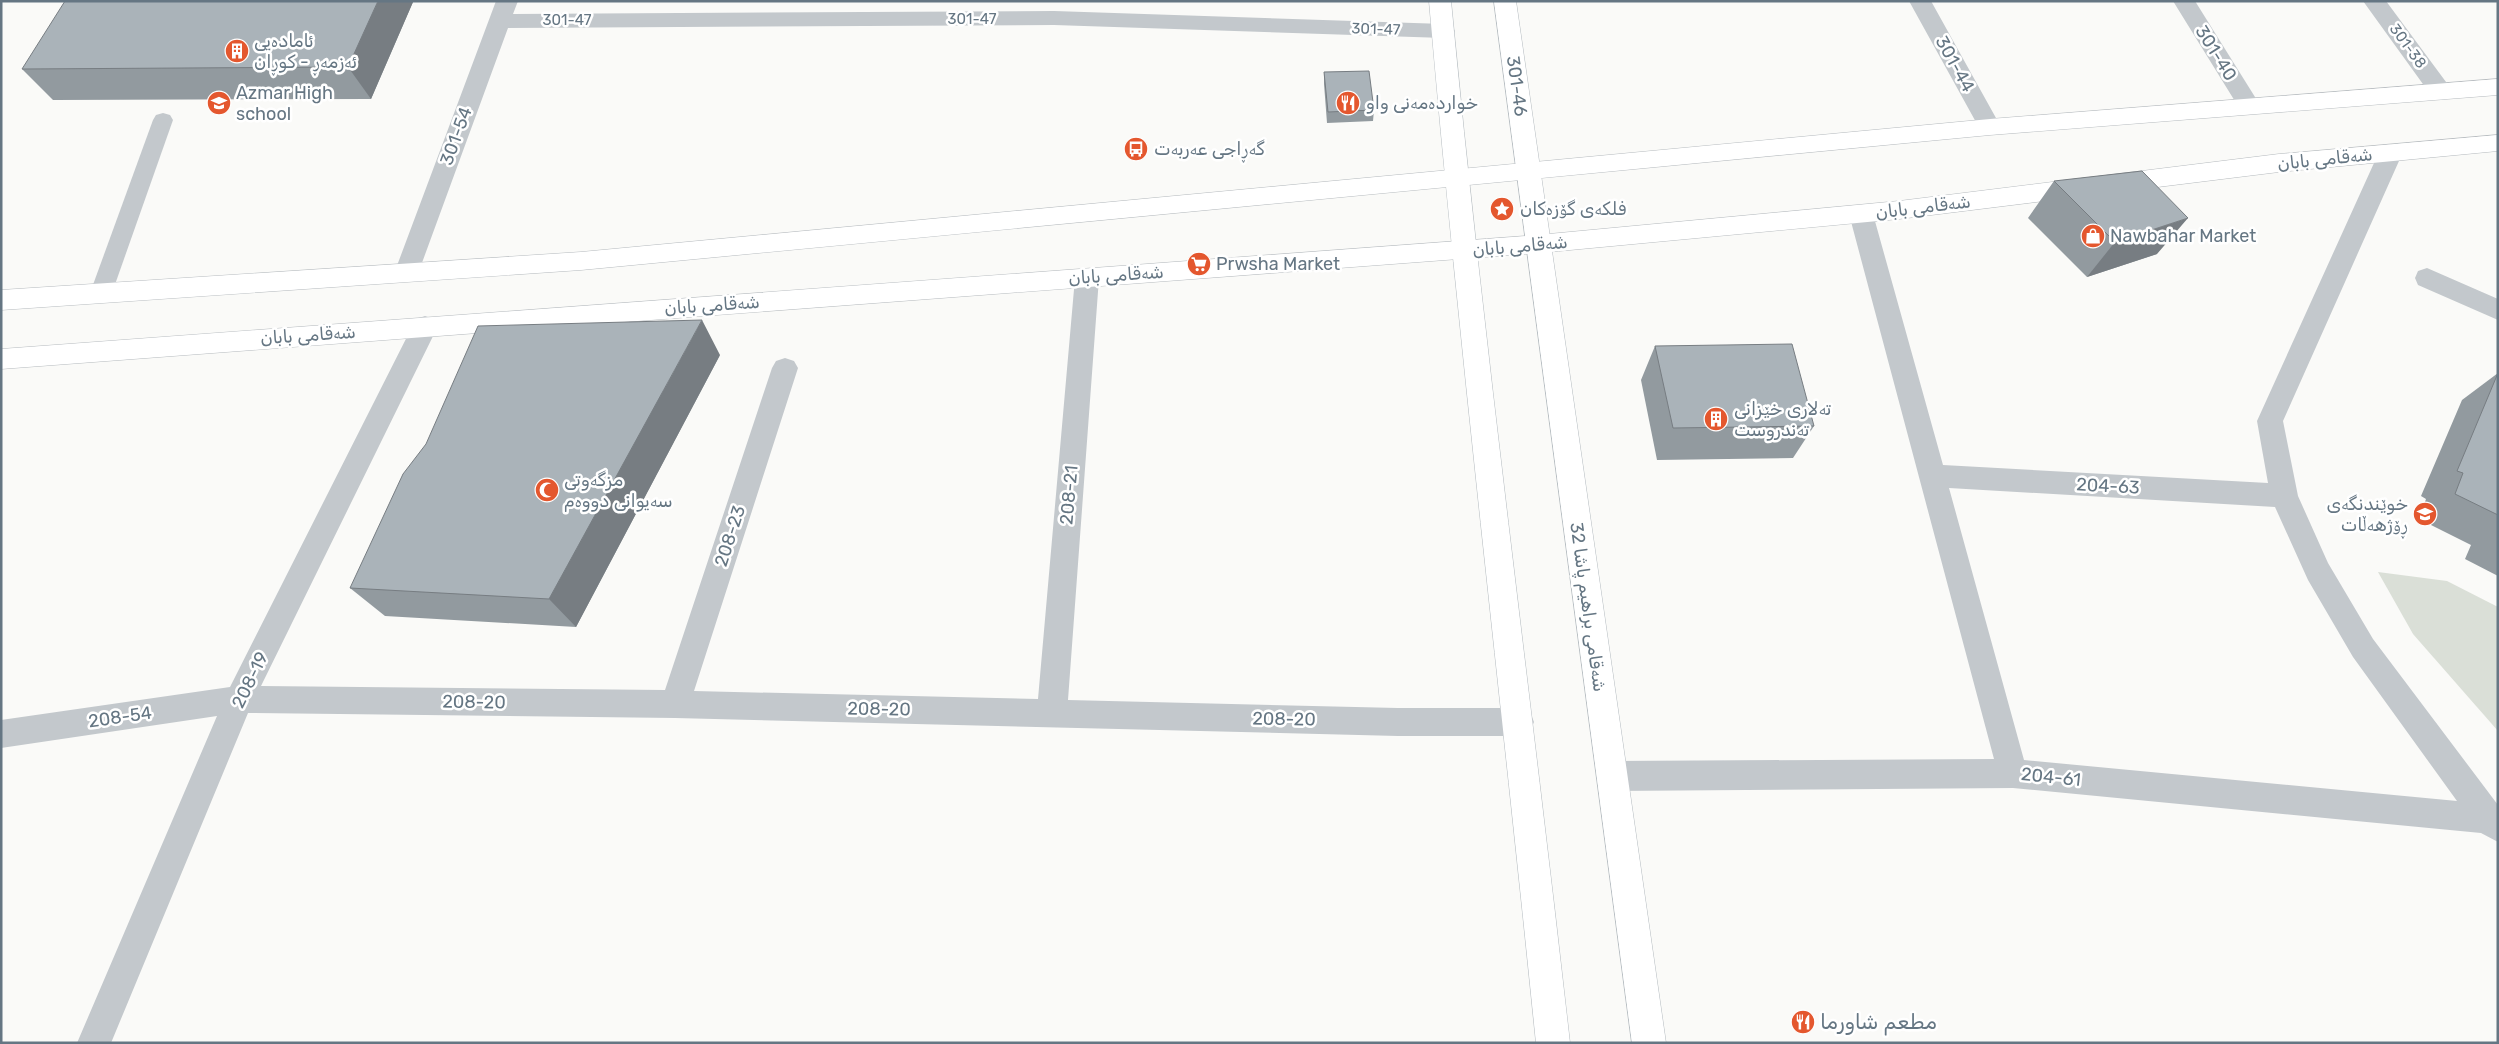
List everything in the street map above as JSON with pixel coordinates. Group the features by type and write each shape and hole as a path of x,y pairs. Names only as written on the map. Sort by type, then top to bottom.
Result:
{"main road":[{"path":"1440,1 1456,178 1519,722 1552,1043"},
{"name":"301-46","path":"1505,1 1528,172"},
{"path":"1,300 591,260 1990,127 2249,105 2498,87"},
{"name":"شەقامی بابان","path":"1,359 1538,244 1861,214 2270,164 2498,143"},
{"name":"شەقامی براهیم پاشا 32","path":"1528,172 1648,1043"}],"street":[{"name":"301-44","path":"1920,1 1990,127"},
{"name":"301-40","path":"2184,1 2249,105"},
{"name":"301-38","path":"2374,1 2441,92"},
{"name":"301-47","path":"503,11 1054,10 1444,31"},
{"name":"301-54","path":"407,271 503,11"},
{"path":"2391,152 2270,421 2284,496 2318,570 2363,648 2495,823"},
{"path":"1861,214 2014,773"},
{"name":"208-21","path":"1052,713 1087,278"},
{"path":"2428,278 2498,310"},
{"name":"208-19","path":"94,1043 239,699 425,326"},
{"name":"208-23","path":"675,704 785,368"},
{"name":"204-63","path":"1932,476 2284,496"},
{"name":"208-20","path":"239,699 675,704 1398,722 1519,722"},
{"name":"208-54","path":"1,734 239,699"},
{"name":"204-61","path":"1612,776 2014,773 2495,823"}],"lane":[{"path":"101,293 164,120"}],"shaded area":[{"path":"2378,572 2447,581 2498,607 2498,731 2413,634"}],"building":[{"path":"65,1 378,1 348,67 22,69"},
{"name":"خواردەمەنی واو","path":"1369,71 1374,110 1328,112 1324,72"},
{"path":"2142,171 2188,218 2115,242 2054,181"},
{"name":"مزگەوتی سەیوانی دووەم","path":"702,320 549,599 350,588 403,474 426,444 478,326"},
{"path":"1792,344 1814,426 1673,428 1655,346"},
{"path":"2498,373 2498,515 2455,494 2463,473 2457,471"}],"place":[{"name":"ئامادەیی ئەزمەڕ - کوڕان","path":"237,51"},
{"name":"Azmar High school","path":"219,103"},
{"name":"خواردەمەنی واو","path":"1348,103"},
{"name":"گەڕاجی عەربەت","path":"1136,149"},
{"name":"فلکەی گۆزەکان","path":"1502,209"},
{"name":"Nawbahar Market","path":"2093,236"},
{"name":"Prwsha Market","path":"1199,264"},
{"name":"تەلاری خێزانی تەندروست","path":"1716,419"},
{"name":"مزگەوتی سەیوانی دووەم","path":"547,490"},
{"name":"خوێندنگەی ڕۆژهەڵات","path":"2425,514"},
{"name":"مطعم شاورما","path":"1803,1022"}]}
